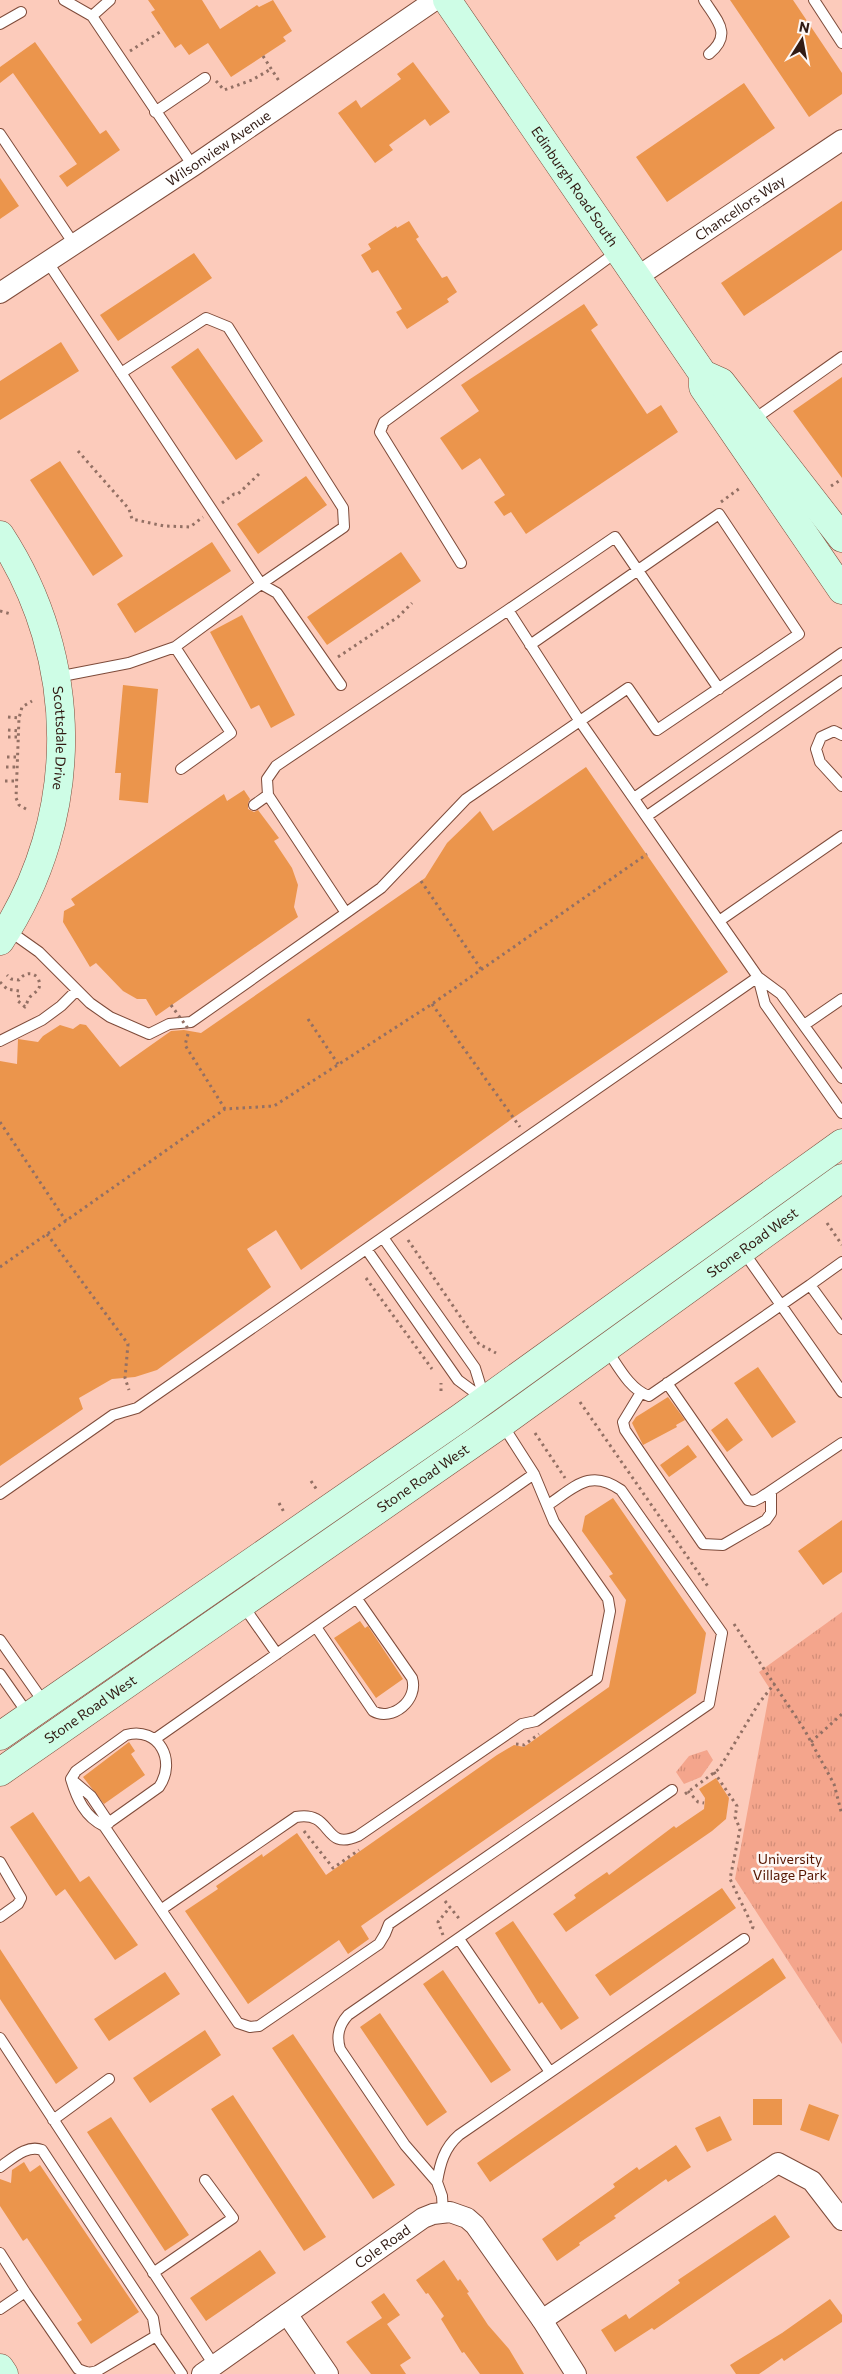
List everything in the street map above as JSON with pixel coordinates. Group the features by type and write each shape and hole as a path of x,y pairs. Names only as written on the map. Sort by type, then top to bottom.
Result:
{"main road":[{"name":"Edinburgh Road South","path":"447,0 703,374 721,382 842,538"},
{"name":"Edinburgh Road South","path":"703,374 703,388 842,590"},
{"name":"Scottsdale Drive","path":"0,535 15,559 34,599 57,677 61,701 62,755 54,805 33,879 4,935"},
{"name":"Stone Road West","path":"0,1772 242,1604 842,1144"},
{"name":"Stone Road West","path":"0,1736 249,1565 493,1412 606,1349 842,1178"},
{"path":"242,1604 244,1582 249,1565"},
{"path":"36,1746 37,1710"}],"street":[{"name":"Wilsonview Avenue","path":"0,293 193,166 434,0"},
{"name":"Chancellors Way","path":"637,277 842,140"},
{"path":"542,2320 778,2163 812,2181 842,2220"},
{"name":"Cole Road","path":"208,2370 423,2218 443,2212"},
{"path":"443,2212 458,2214 475,2225 542,2320 576,2374"},
{"path":"288,2314 328,2374"}],"lane":[{"path":"64,0 92,16 193,166"},
{"path":"92,16 110,0"},
{"path":"704,0 722,29 722,37 718,46 709,54"},
{"path":"814,0 842,43"},
{"path":"0,24 21,12"},
{"path":"155,112 205,78"},
{"path":"0,134 74,244"},
{"path":"462,563 380,432 384,422 618,250"},
{"path":"47,261 261,584 277,593 341,685"},
{"path":"57,677 129,663 175,647 344,526 343,508 228,327 206,318 121,374"},
{"path":"751,421 842,357"},
{"path":"4,935 39,952 77,990 110,1017 149,1034 168,1024 192,1022 381,888 466,799 628,688 657,730 799,634 720,514 530,645"},
{"path":"346,913 268,795 267,779 276,766 615,538 719,689"},
{"path":"508,610 579,720 758,977 781,994 842,1078"},
{"path":"175,647 231,732 181,770"},
{"path":"634,798 842,653"},
{"path":"647,816 842,681"},
{"path":"842,735 834,731 821,737 816,749 820,762 842,786"},
{"path":"254,805 268,795"},
{"path":"720,921 842,836"},
{"path":"758,977 765,1004 842,1113"},
{"path":"0,1494 113,1416 137,1408 368,1250 758,977"},
{"path":"0,1041 42,1020 61,1006 77,990"},
{"path":"804,1025 842,998"},
{"path":"162,1909 296,1817 314,1816 337,1840 346,1842 358,1836 522,1724 536,1721 597,1678 610,1604 606,1595 554,1522 534,1474 493,1412 475,1368 384,1238"},
{"path":"368,1250 458,1380 493,1412"},
{"path":"742,1250 842,1392"},
{"path":"606,1349 640,1394 649,1396 842,1262"},
{"path":"810,1285 842,1329"},
{"path":"667,1383 748,1500 754,1501 771,1491 842,1443"},
{"path":"640,1394 623,1422 625,1430 703,1544 723,1545 766,1520 771,1513 771,1491"},
{"path":"155,1739 534,1474"},
{"path":"106,1825 159,1786 166,1777 168,1770 166,1759 163,1750 155,1739 134,1733 126,1735 76,1771 72,1779 91,1796 106,1825 238,2023 250,2027 259,2026 379,1944 388,1924 709,1704 722,1633 622,1490 612,1483 591,1479 583,1481 548,1505"},
{"path":"316,1627 373,1711 379,1714 386,1714 408,1701 413,1693 412,1678 357,1599"},
{"path":"242,1604 277,1654"},
{"path":"0,1640 37,1710"},
{"path":"0,1674 37,1710"},
{"path":"443,2212 442,2196 436,2182 405,2145 340,2049 338,2036 340,2027 348,2015 672,1790"},
{"path":"0,1862 21,1898 18,1904 0,1917"},
{"path":"436,2182 440,2164 452,2141 744,1939"},
{"path":"455,1942 550,2072"},
{"path":"0,2038 153,2273 208,2370"},
{"path":"54,2120 110,2078"},
{"path":"0,2167 27,2149 42,2150 153,2318 156,2336 182,2374"},
{"path":"153,2273 233,2218 205,2180"},
{"path":"0,2253 78,2368 84,2372 97,2371 156,2336"},
{"path":"0,2309 25,2292"}],"path":[{"path":"140,44 163,30"},
{"path":"263,56 279,81"},
{"path":"205,78 218,81 224,90 252,80 271,69"},
{"path":"78,452 129,510 132,519 164,526 190,527 234,494 238,494 260,473"},
{"path":"831,486 842,479"},
{"path":"720,514 721,502 740,488"},
{"path":"326,664 398,617 412,603"},
{"path":"0,611 10,614"},
{"path":"26,809 17,802 18,731 22,707 32,701"},
{"path":"8,717 19,718"},
{"path":"8,730 18,731"},
{"path":"8,737 18,737"},
{"path":"7,757 17,757"},
{"path":"6,767 17,767"},
{"path":"5,781 16,781"},
{"path":"0,1267 225,1109 274,1106 432,1004 647,854"},
{"path":"421,881 481,969"},
{"path":"0,982 6,989 19,991 18,1001 25,1007 30,996 38,991 40,986 38,978 31,974 26,974 19,980 11,979 7,975"},
{"path":"432,1004 528,1137"},
{"path":"171,1006 187,1027 184,1029"},
{"path":"308,1019 338,1064"},
{"path":"192,1022 185,1045 225,1109"},
{"path":"0,1122 66,1222"},
{"path":"827,1223 842,1245"},
{"path":"47,1234 128,1344 124,1378 130,1390"},
{"path":"408,1240 479,1344 496,1352"},
{"path":"366,1278 443,1385 441,1391"},
{"path":"535,1433 565,1475 565,1493"},
{"path":"672,1790 681,1800 688,1791 719,1769 759,1703 775,1683"},
{"path":"811,1742 842,1714"},
{"path":"512,1743 524,1745 547,1729"},
{"path":"714,1772 737,1806 735,1817 740,1829 730,1879 753,1927 744,1939"},
{"path":"688,1791 698,1802 704,1803"},
{"path":"302,1830 334,1868 366,1845"},
{"path":"455,1942 441,1932 438,1922 451,1909 462,1922"}],"green space":[{"name":"University Village Park","path":"842,1612 842,2044 735,1879 770,1689 759,1672"},
{"path":"707,1750 713,1760 701,1777 684,1784 676,1772 689,1756"}],"building":[{"path":"148,0 202,0 220,29 257,5 259,7 273,0 292,31 283,37 286,41 231,77 208,43 189,55 181,44 175,48 151,12 155,10"},
{"path":"730,0 793,0 842,73 842,94 809,117"},
{"path":"35,42 100,134 106,130 120,150 67,187 59,176 77,164 13,73 0,83 0,67"},
{"path":"413,62 450,112 430,126 425,119 389,145 393,150 375,163 338,113 356,100 361,108 401,79 397,74"},
{"path":"744,83 775,128 667,202 636,157"},
{"path":"0,178 19,206 0,219"},
{"path":"842,201 842,250 744,316 721,283"},
{"path":"409,221 419,237 416,239 442,278 447,276 457,292 447,299 449,302 407,329 396,312 402,309 378,270 372,273 361,255 371,249 368,244 396,226 397,228"},
{"path":"194,253 212,278 118,341 100,315"},
{"path":"584,304 598,325 591,330 647,414 661,405 678,432 526,534 511,512 504,516 494,502 505,495 480,458 462,470 440,438 479,411 461,385"},
{"path":"61,342 79,371 0,420 0,381"},
{"path":"198,348 263,441 236,460 171,367"},
{"path":"842,377 842,478 793,411"},
{"path":"60,461 123,556 93,576 30,480"},
{"path":"306,476 327,505 258,554 237,524"},
{"path":"212,542 231,571 135,633 117,604"},
{"path":"401,552 421,581 327,645 307,617"},
{"path":"242,615 295,715 271,728 259,705 251,709 210,632"},
{"path":"123,685 158,689 148,803 119,800 121,773 115,773"},
{"path":"586,767 728,972 513,1118 301,1270 276,1230 247,1249 271,1287 157,1370 135,1377 112,1379 79,1398 83,1409 0,1466 0,1061 17,1064 18,1039 38,1042 43,1036 60,1025 73,1029 80,1024 86,1025 120,1067 171,1031 184,1030 201,1033 425,878 447,843 480,811 493,831"},
{"path":"244,790 250,799 248,809 254,812 258,810 279,838 274,841 292,868 298,885 294,907 298,917 156,1016 146,999 137,999 123,991 96,963 90,967 63,922 64,911 75,905 71,899 224,794 227,801"},
{"path":"758,1367 796,1422 772,1438 734,1383"},
{"path":"668,1397 685,1420 676,1425 677,1427 643,1445 632,1423 636,1417"},
{"path":"727,1418 743,1440 727,1452 711,1430"},
{"path":"688,1445 697,1457 669,1477 660,1465"},
{"path":"613,1498 706,1633 696,1693 361,1926 369,1939 348,1954 339,1940 248,2004 185,1911 218,1889 216,1886 262,1854 263,1857 297,1833 326,1875 497,1755 514,1745 524,1747 609,1687 626,1600 609,1576 613,1574 582,1531 585,1516"},
{"path":"842,1520 842,1572 823,1585 798,1551"},
{"path":"360,1621 365,1628 368,1626 403,1679 376,1698 334,1638"},
{"path":"129,1742 135,1751 131,1754 145,1775 104,1804 83,1777"},
{"path":"716,1778 729,1798 726,1819 712,1831 566,1932 553,1914 576,1898 574,1895 588,1885 607,1872 609,1875 674,1826 676,1828 704,1809 705,1798 699,1789"},
{"path":"33,1812 80,1882 89,1876 138,1945 115,1960 65,1889 56,1896 10,1827"},
{"path":"722,1888 736,1908 610,1996 595,1975"},
{"path":"513,1921 579,2018 561,2030 542,2002 539,2004 495,1933"},
{"path":"0,1949 78,2068 56,2084 0,1999"},
{"path":"773,1958 786,1978 490,2182 477,2163"},
{"path":"443,1970 511,2070 491,2083 423,1984"},
{"path":"165,1972 180,1994 109,2041 94,2019"},
{"path":"380,2013 447,2112 427,2126 360,2027"},
{"path":"205,2030 221,2055 150,2103 133,2078"},
{"path":"293,2034 395,2185 373,2199 272,2048"},
{"path":"233,2095 326,2237 304,2251 211,2109"},
{"path":"753,2099 782,2099 782,2125 753,2125"},
{"path":"809,2104 839,2115 829,2141 800,2130"},
{"path":"720,2116 732,2140 707,2152 695,2128"},
{"path":"111,2117 189,2235 165,2251 87,2132"},
{"path":"676,2145 691,2167 668,2182 666,2179 614,2216 616,2218 579,2243 580,2245 557,2261 542,2239 615,2187 613,2184 637,2167 639,2170"},
{"path":"24,2162 30,2172 40,2165 139,2312 91,2344 77,2323 82,2320 27,2238 23,2241 0,2206 0,2179 11,2183 12,2170"},
{"path":"775,2215 790,2237 654,2330 652,2328 615,2352 601,2330 626,2314 629,2319 680,2283 678,2280"},
{"path":"260,2250 276,2273 206,2321 190,2298"},
{"path":"444,2260 458,2281 460,2279 488,2325 509,2349 524,2374 480,2374 464,2352 462,2353 441,2319 444,2316 416,2280"},
{"path":"384,2293 400,2315 387,2324 411,2358 400,2365 406,2374 371,2374 346,2342 382,2318 371,2302"},
{"path":"830,2299 842,2315 842,2322 784,2361 782,2358 759,2374 736,2374 730,2365 782,2333"}]}
